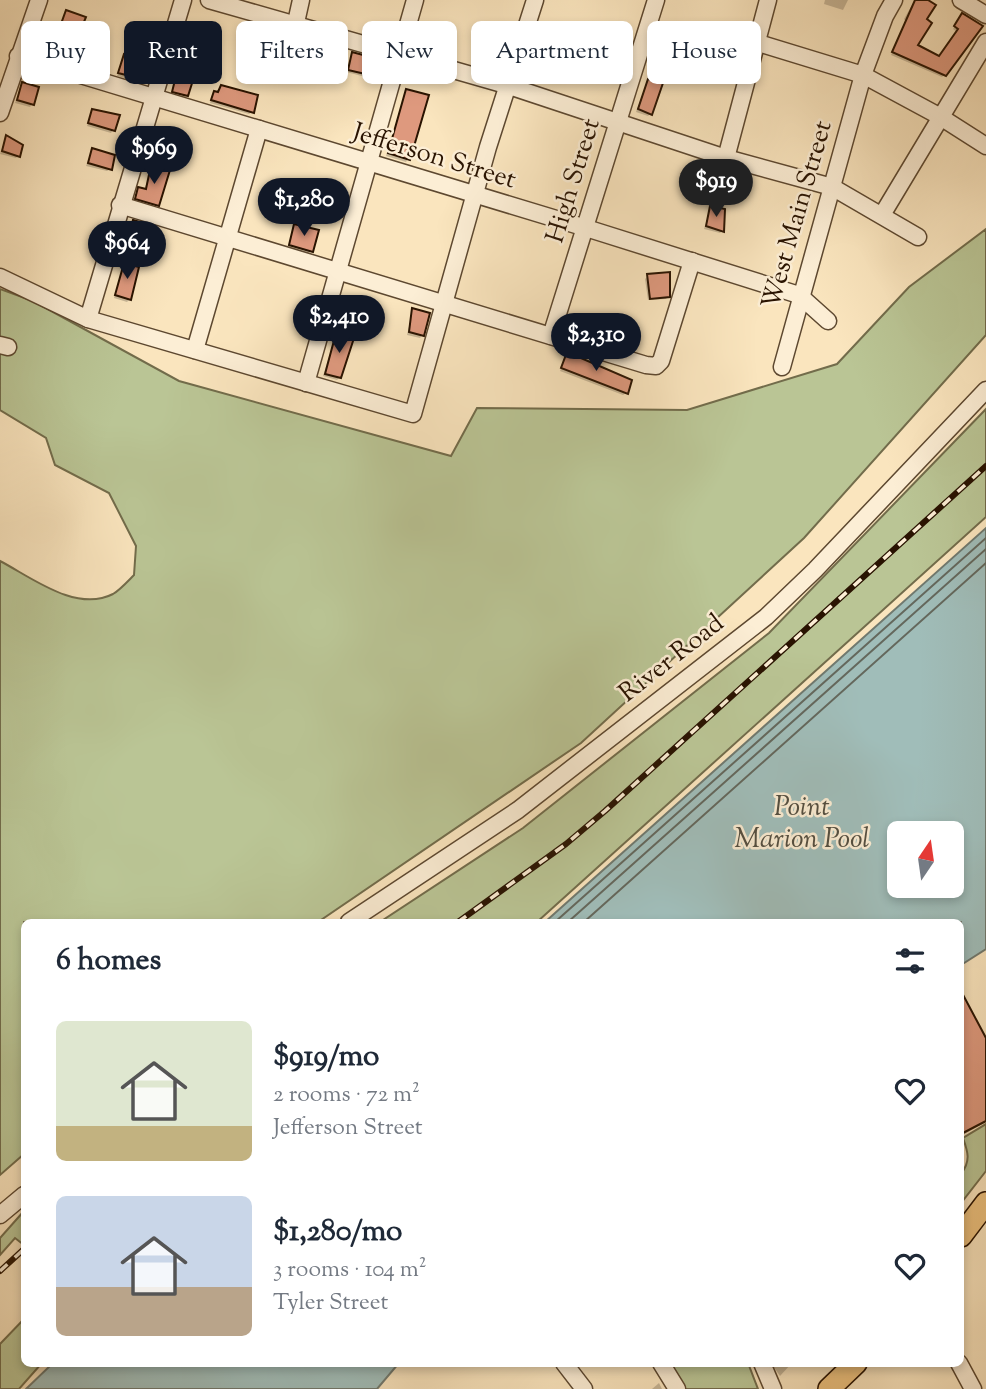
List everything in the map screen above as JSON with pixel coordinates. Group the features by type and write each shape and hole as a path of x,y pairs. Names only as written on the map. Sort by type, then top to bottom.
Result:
{"main road":[{"path":"964,1232 986,1203"},
{"path":"829,1389 852,1367"}],"street":[{"path":"0,113 6,77 18,56 39,0"},
{"path":"88,319 183,0"},
{"path":"209,0 276,21"},
{"path":"296,21 301,0"},
{"path":"409,21 415,0"},
{"path":"0,277 88,319 413,414 506,85 534,0"},
{"name":"High Street","path":"551,336 656,0"},
{"path":"761,23 768,0"},
{"name":"West Main Street","path":"782,367 799,295 863,75 885,16 894,0"},
{"path":"961,0 986,15"},
{"path":"882,215 939,116 986,42"},
{"path":"761,45 863,75 939,116 986,146"},
{"name":"Jefferson Street","path":"18,56 799,295 828,321"},
{"path":"457,71 618,121 726,158 832,187 918,237"},
{"path":"306,383 339,273 390,84"},
{"path":"726,158 745,84"},
{"path":"195,350 259,128"},
{"path":"120,205 339,273 656,366 669,344 692,261"},
{"name":"River Road","path":"354,919 519,810 766,617 816,570 986,390"},
{"path":"0,1215 21,1198"},
{"path":"567,1367 584,1389"},
{"path":"663,1367 677,1389"},
{"path":"764,1367 773,1389"},
{"path":"961,1367 973,1389"}],"green space":[{"path":"986,229 986,335 804,538 581,743 322,919 21,919 21,1157 0,1175 0,561 54,591 84,599 99,599 116,592 134,575 136,546 109,493 55,465 46,438 0,410 0,289 33,301 179,381 451,456 477,408 687,410 837,364 909,287"},
{"path":"986,409 986,517 540,919 385,919 523,828 769,633"},
{"path":"986,1124 986,1171 964,1199 964,1169 968,1156 964,1137"},
{"path":"21,1214 21,1243 15,1238 0,1255 0,1238"},
{"path":"21,1322 21,1367 38,1367 19,1389 0,1389 0,1344"},
{"path":"663,1367 750,1367 758,1389 677,1389"}],"water":[{"name":"Point Marion Pool","path":"986,528 986,949 964,963 964,919 548,919"},
{"path":"49,1367 396,1367 377,1389 26,1389"}],"building":[{"path":"915,0 928,0 936,5 927,19 932,23 918,45 939,56 958,29 954,26 962,13 983,26 946,76 892,52"},
{"path":"66,10 86,17 84,21 62,21"},
{"path":"352,52 362,55 362,73 348,70"},
{"path":"124,54 124,74 118,73"},
{"path":"647,82 663,84 652,115 638,109"},
{"path":"21,84 39,87 34,105 17,100"},
{"path":"174,84 192,84 188,96 172,92"},
{"path":"221,85 258,95 254,113 211,100 214,91 218,92"},
{"path":"406,89 429,95 410,160 388,153"},
{"path":"92,109 120,115 115,131 88,123"},
{"path":"6,135 23,145 20,157 2,151"},
{"path":"92,148 115,155 112,170 88,163"},
{"path":"151,165 170,170 159,206 135,199 138,187 146,189"},
{"path":"710,206 725,209 724,232 706,226"},
{"path":"133,220 150,225 146,244 128,237"},
{"path":"294,224 319,230 313,252 289,245"},
{"path":"124,263 139,267 131,300 115,295"},
{"path":"670,272 670,297 650,299 647,274"},
{"path":"412,308 430,313 424,336 409,332"},
{"path":"336,333 354,338 341,378 325,374"},
{"path":"567,352 632,380 628,394 561,368"},
{"path":"964,997 986,1038 986,1121 964,1132"}],"railway":[{"path":"462,919 566,844 605,811 986,466"},
{"path":"0,1271 21,1252"}]}
